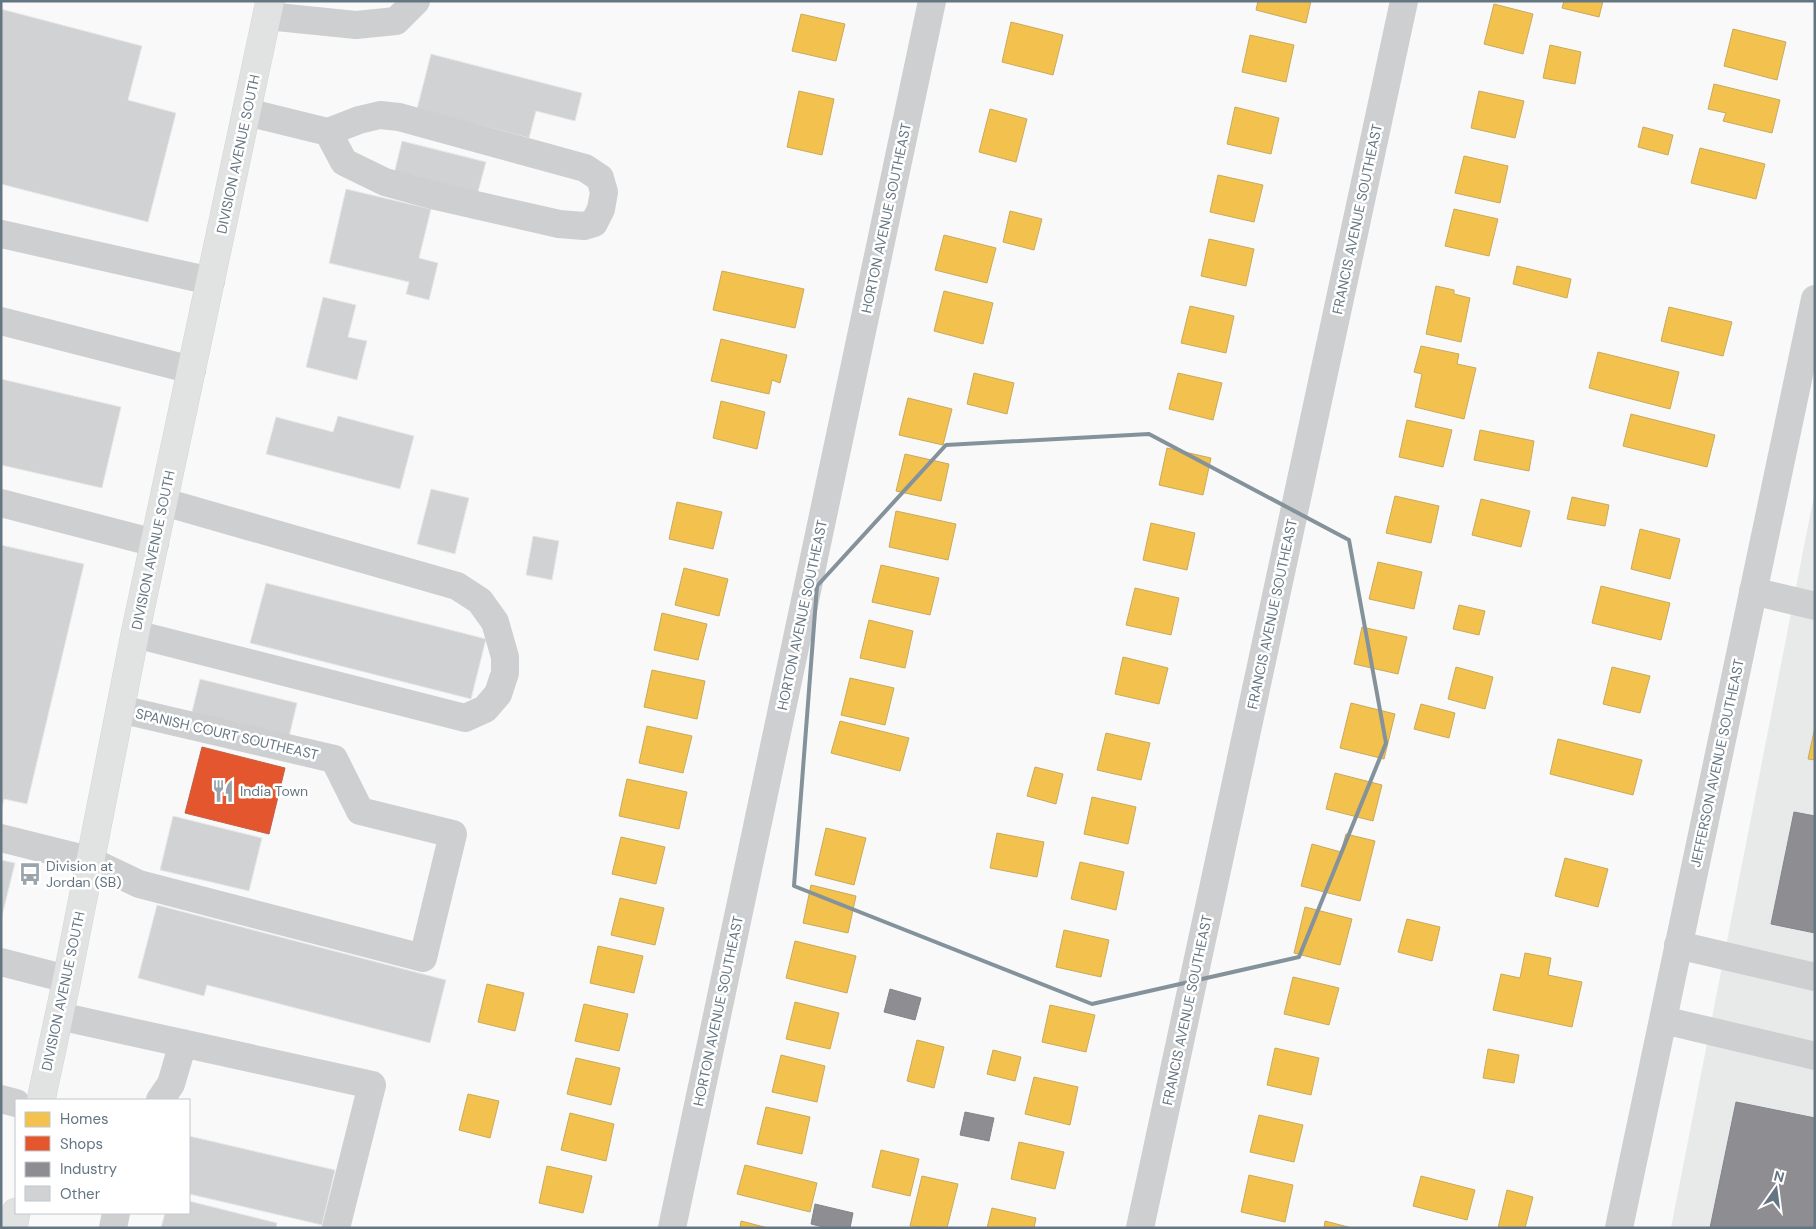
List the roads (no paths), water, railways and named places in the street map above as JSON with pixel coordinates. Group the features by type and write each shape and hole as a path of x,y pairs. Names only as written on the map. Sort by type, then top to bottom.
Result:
{"main road":[{"name":"DIVISION AVENUE SOUTH","path":"41,1099 67,979 135,634 268,9"},
{"path":"13,1228 16,1214"}],"street":[{"path":"268,9 356,26 396,21 416,1"},
{"name":"HORTON AVENUE SOUTHEAST","path":"672,1228 932,1"},
{"name":"FRANCIS AVENUE SOUTHEAST","path":"1140,1228 1404,1"},
{"path":"246,112 328,132 380,114 399,117 585,168 600,178 604,192 601,209 594,223 584,226 559,224 432,195 385,182 344,162 328,132"},
{"path":"1,234 211,281"},
{"name":"JEFFERSON AVENUE SOUTHEAST","path":"1619,1228 1815,299"},
{"path":"1,321 192,370"},
{"path":"135,634 465,718 485,709 498,694 506,673 505,657 495,622 480,601 457,586 164,502"},
{"path":"1,503 155,543"},
{"path":"1753,591 1815,606"},
{"name":"SPANISH COURT SOUTHEAST","path":"90,860 139,884 422,958 453,834 360,811 334,760 120,709"},
{"path":"1,838 90,860"},
{"path":"1678,944 1815,977"},
{"path":"1,962 67,979"},
{"path":"59,1016 372,1086 336,1228"},
{"path":"1663,1020 1815,1056"},
{"path":"161,1099 171,1084 183,1044"},
{"path":"1,1099 15,1102"},
{"path":"113,1228 116,1214"}],"place":[{"name":"India Town","path":"223,791"},
{"name":"Division at Jordan (SB)","path":"30,874"}]}
